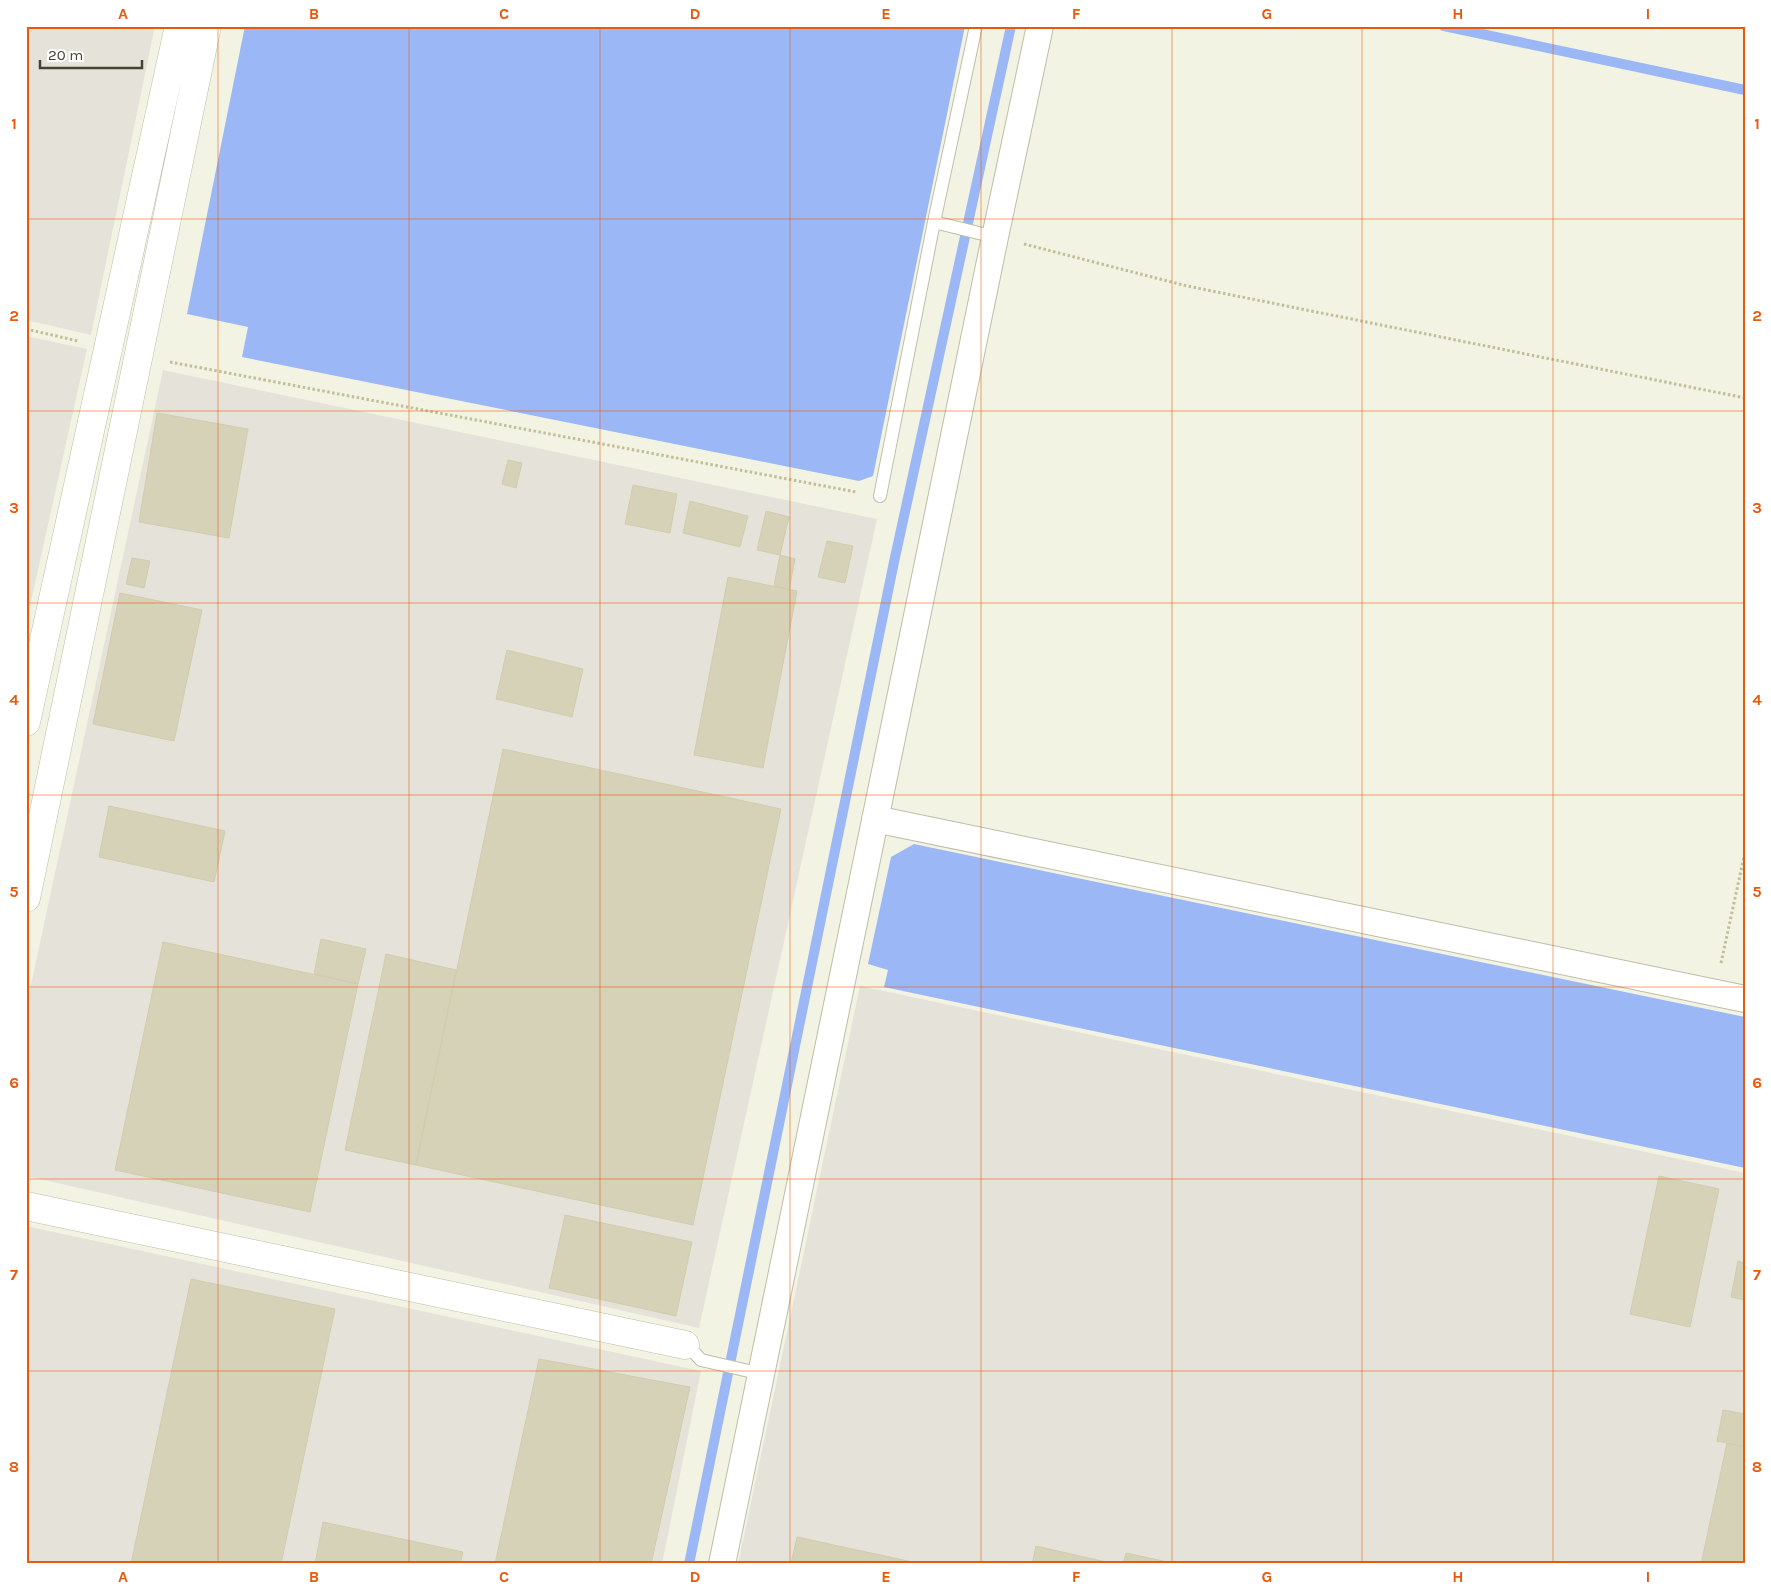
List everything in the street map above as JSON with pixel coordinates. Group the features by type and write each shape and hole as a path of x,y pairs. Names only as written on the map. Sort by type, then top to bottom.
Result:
{"street":[{"path":"26,722 179,26"},
{"path":"26,898 207,26"},
{"path":"722,1564 754,1372 875,819 987,235 1040,26"},
{"path":"875,819 1745,999"},
{"path":"26,1206 685,1345"}],"lane":[{"path":"880,496 940,224 976,26"},
{"path":"940,224 987,235"},
{"path":"685,1345 701,1360 754,1372"}],"path":[{"path":"987,235 1187,286 1745,398"},
{"path":"26,329 86,342"},
{"path":"166,361 880,496"},
{"path":"1715,992 1745,852"}],"shaded area":[{"path":"26,26 155,26 91,335 26,320"},
{"path":"26,336 87,349 26,624"},
{"path":"163,370 877,519 699,1328 26,1176 26,1008"},
{"path":"860,986 1745,1173 1745,1564 738,1564"},
{"path":"26,1226 701,1371 662,1564 26,1564"}],"water":[{"path":"245,26 965,26 873,476 859,481 242,357 248,327 187,314"},
{"path":"914,844 1745,1017 1745,1168 884,987 888,970 868,964 891,857"}],"building":[{"path":"157,413 248,429 229,538 139,522"},
{"path":"508,460 522,463 516,488 502,484"},
{"path":"633,485 677,494 670,533 625,524"},
{"path":"690,501 748,516 740,547 683,533"},
{"path":"766,511 789,517 780,555 757,550"},
{"path":"827,541 853,546 845,583 818,577"},
{"path":"780,555 795,559 789,590 774,586"},
{"path":"132,558 150,561 144,588 126,584"},
{"path":"728,577 797,591 763,768 694,755"},
{"path":"120,593 202,610 174,741 93,724"},
{"path":"507,650 583,669 572,717 496,699"},
{"path":"503,749 781,809 693,1225 416,1165"},
{"path":"109,806 225,831 214,882 99,857"},
{"path":"321,939 366,949 358,984 314,974"},
{"path":"163,942 358,984 310,1212 115,1170"},
{"path":"386,954 456,970 416,1165 345,1150"},
{"path":"1659,1176 1719,1189 1690,1327 1630,1314"},
{"path":"565,1215 692,1242 676,1316 549,1288"},
{"path":"1738,1261 1745,1263 1745,1300 1731,1297"},
{"path":"191,1279 335,1309 281,1564 131,1564"},
{"path":"539,1359 690,1387 651,1564 495,1564"},
{"path":"1723,1410 1745,1414 1745,1447 1717,1441"},
{"path":"1727,1443 1745,1447 1745,1564 1701,1564"},
{"path":"323,1522 463,1552 460,1564 315,1564"},
{"path":"797,1537 922,1564 791,1564"},
{"path":"1036,1546 1115,1564 1032,1564"},
{"path":"1126,1553 1177,1564 1123,1564"}],"waterway":[{"path":"689,1564 894,562 1011,26"},
{"path":"1444,26 1745,90"}]}
